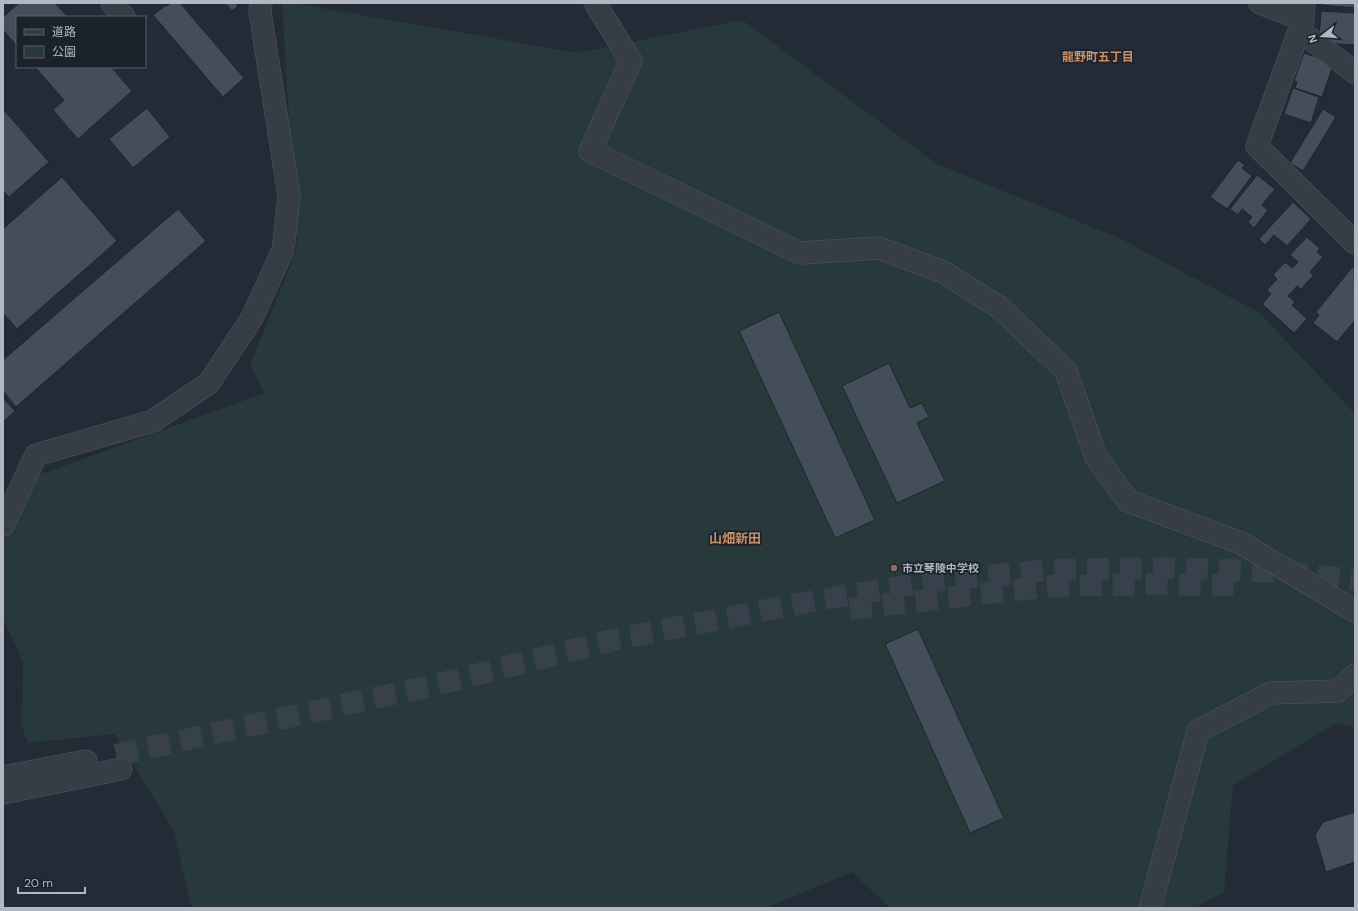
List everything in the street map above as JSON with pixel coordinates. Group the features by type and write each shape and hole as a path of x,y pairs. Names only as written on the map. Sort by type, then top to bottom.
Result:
{"street":[{"path":"112,3 123,16"},
{"path":"3,525 36,455 153,422 209,383 252,318 283,250 289,196 260,12 262,3"},
{"path":"595,3 631,61 590,151 800,253 879,248 943,272 999,307 1066,371 1096,457 1128,501 1240,543 1355,611"},
{"path":"1260,3 1302,18 1355,73"},
{"path":"1302,18 1257,146 1355,243"},
{"path":"1150,908 1198,731 1271,693 1338,691 1355,675"},
{"path":"3,777 119,762 3,793"}],"green space":[{"path":"282,3 293,3 578,53 742,20 937,164 1119,238 1260,313 1355,414 1355,728 1337,723 1233,785 1224,892 1194,908 890,908 852,872 766,908 192,908 173,829 114,734 28,743 22,726 23,662 3,618 3,523 25,480 264,393 250,365 297,249"}],"building":[{"path":"19,3 55,3 67,16 16,16 16,45 3,30 3,17"},
{"path":"171,3 180,3 244,78 223,97 153,15"},
{"path":"225,3 236,3 238,6 232,11"},
{"path":"1321,3 1355,3 1355,8 1321,5"},
{"path":"1321,11 1355,13 1355,45 1325,43 1319,38"},
{"path":"1304,53 1334,63 1322,97 1295,88 1297,82 1294,81"},
{"path":"36,68 112,68 132,91 78,139 53,110 64,100"},
{"path":"1293,88 1319,97 1311,123 1284,114"},
{"path":"147,108 170,137 133,168 109,139"},
{"path":"3,109 49,162 9,197 3,191"},
{"path":"1323,109 1336,117 1303,171 1290,163"},
{"path":"1238,160 1245,165 1242,168 1252,176 1227,209 1210,197"},
{"path":"1257,175 1275,189 1262,205 1268,210 1254,228 1248,222 1252,217 1242,209 1238,215 1230,209"},
{"path":"62,177 117,241 17,329 3,313 3,229"},
{"path":"1293,202 1311,219 1287,246 1274,235 1265,245 1259,239"},
{"path":"178,209 206,241 16,407 3,391 3,360"},
{"path":"1307,237 1320,249 1317,252 1323,257 1310,272 1314,275 1301,289 1297,286 1288,296 1295,302 1292,305 1307,319 1294,333 1262,304 1271,294 1267,290 1277,279 1273,275 1285,262 1292,268 1298,262 1290,255"},
{"path":"1354,265 1355,320 1337,342 1313,323 1319,315 1316,312"},
{"path":"779,312 875,520 835,538 739,331"},
{"path":"889,363 910,408 922,403 929,417 917,423 945,481 897,503 842,386"},
{"path":"3,398 15,411 3,422"},
{"path":"918,629 1004,818 970,833 885,644"},
{"path":"1355,812 1355,862 1326,872 1315,835 1323,822"}],"tunnel":[{"path":"116,755 443,683 616,639 830,598 943,580 1049,570 1166,568 1287,572 1355,580"},
{"path":"850,609 1051,586 1159,584 1244,586"}],"place":[{"name":"市立琴陵中学校","path":"894,568"}],"district":[{"name":"龍野町五丁目","path":"1098,57"},
{"name":"山畑新田","path":"735,538"}]}
